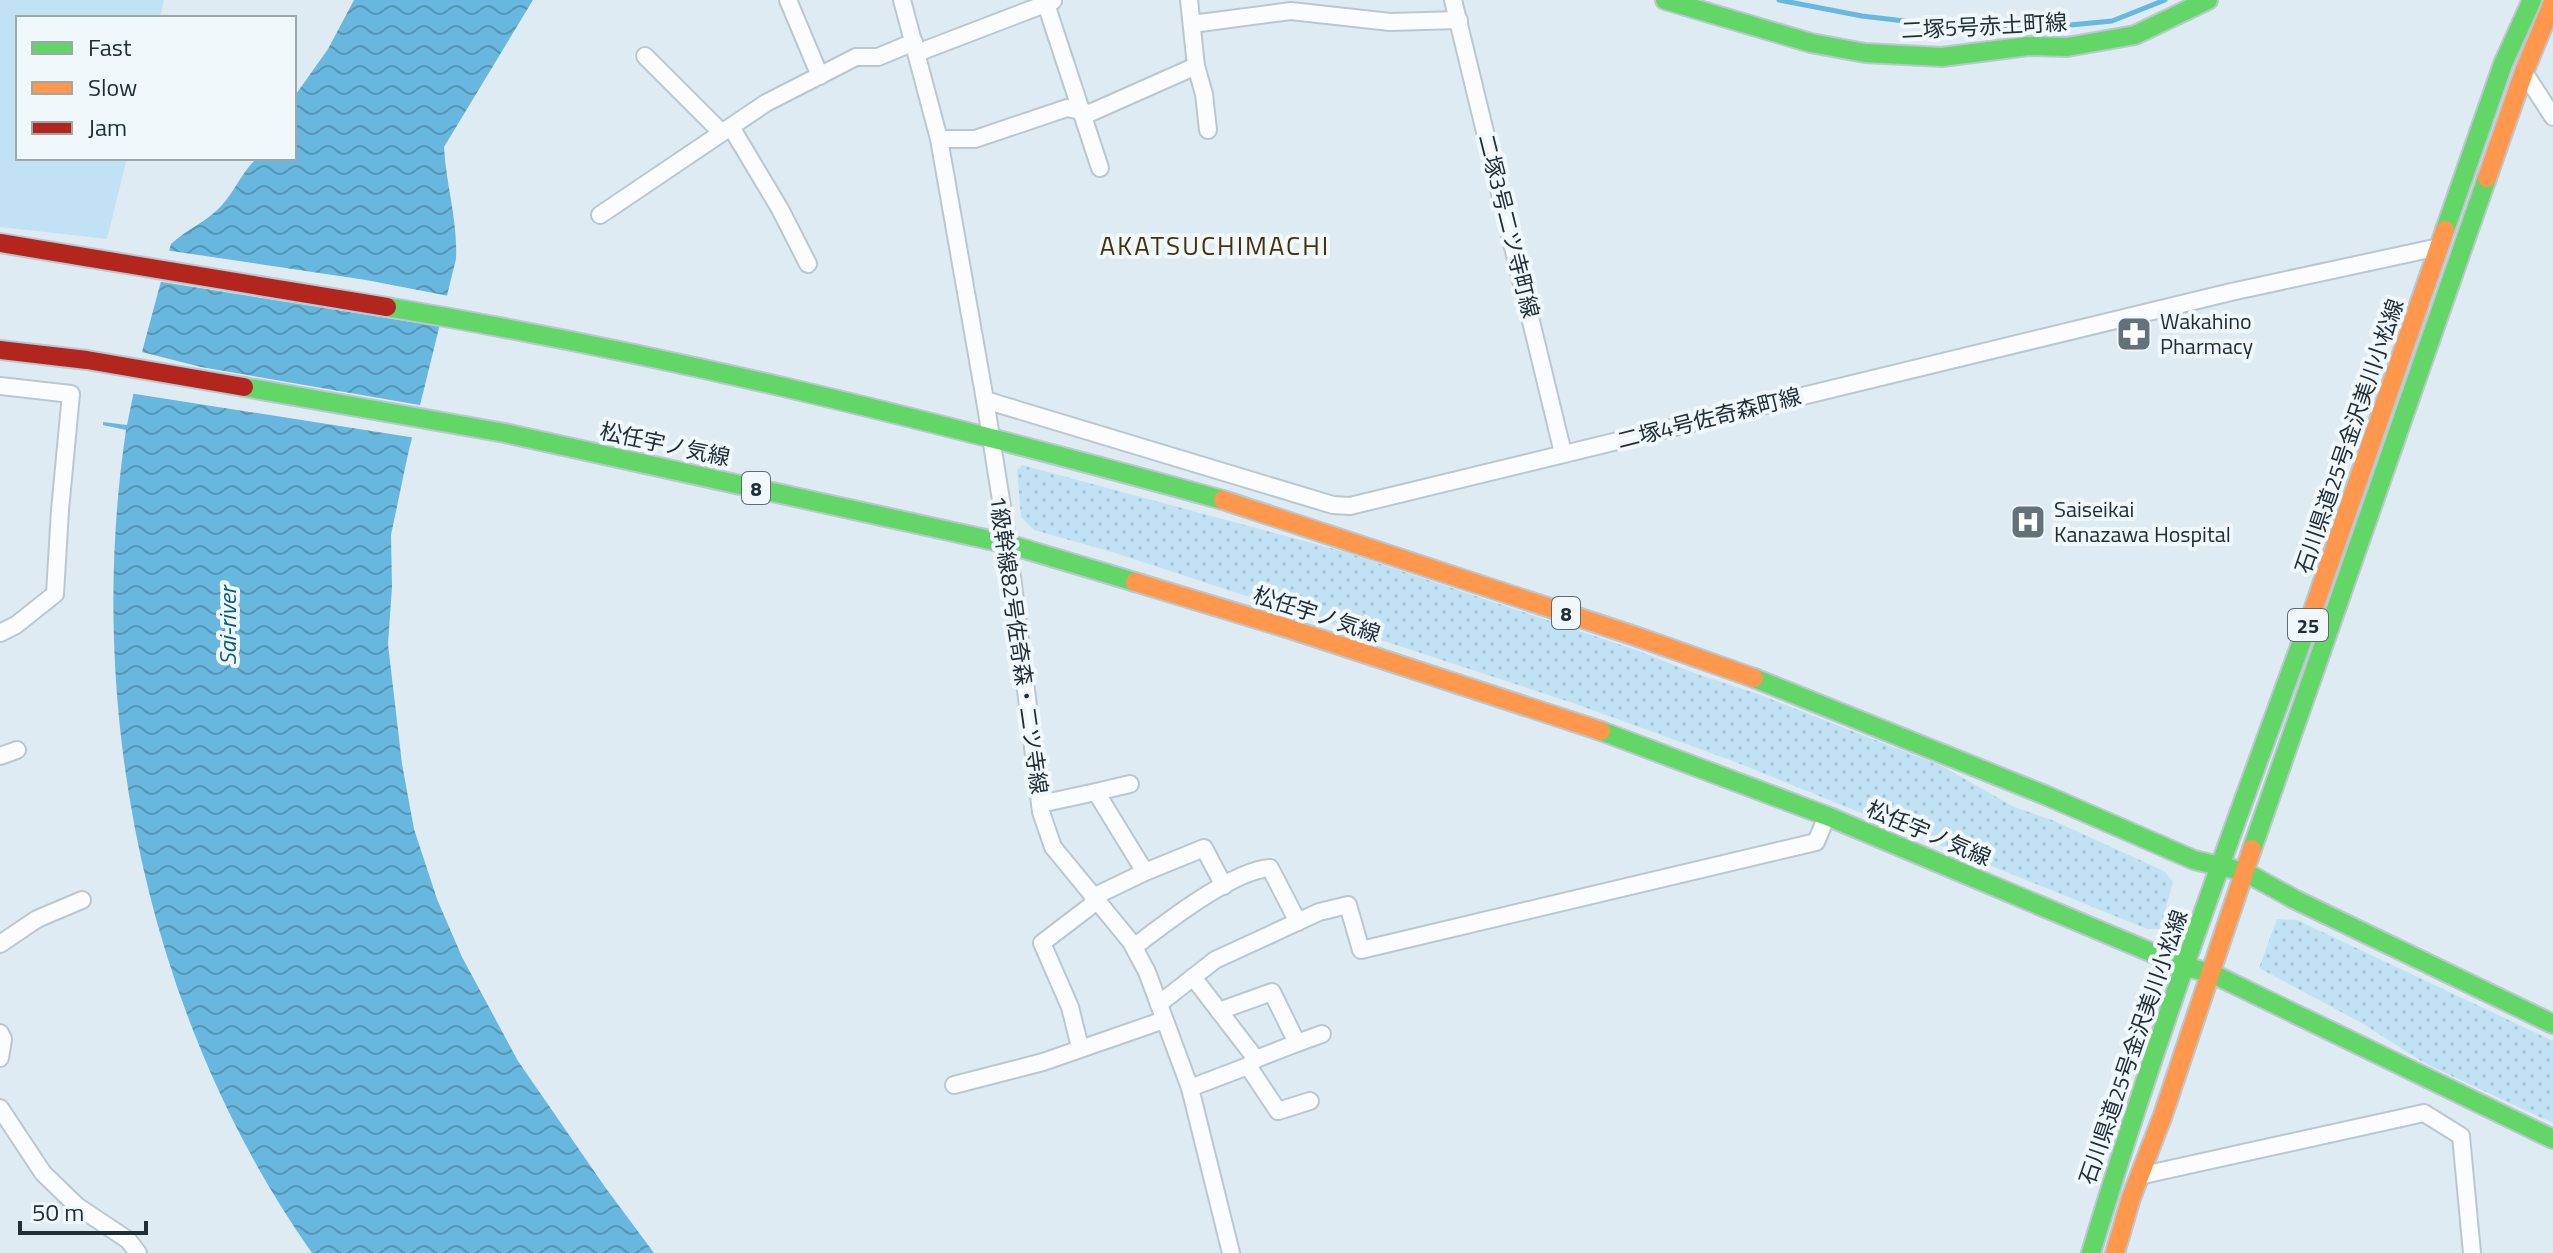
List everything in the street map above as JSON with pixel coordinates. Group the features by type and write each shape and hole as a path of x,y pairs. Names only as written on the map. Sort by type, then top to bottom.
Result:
{"main road":[{"name":"二塚5号赤土町線","path":"1665,0 1825,45 1865,53 1942,57 2028,46 2067,47 2135,35 2208,0"},
{"name":"石川県道25号金沢美川小松線","path":"2091,1253 2219,867 2319,595 2503,64 2532,0"},
{"name":"石川県道25号金沢美川小松線","path":"2115,1253 2139,1176 2163,1115 2524,72 2553,3"},
{"name":"8","path":"0,243 534,332 990,436 1241,505 1782,688 2045,795 2194,860 2245,872 2294,899 2553,1024"},
{"name":"松任宇ノ気線","path":"0,350 87,360 505,433 1008,544 1290,629 1612,734 1827,816 2186,967 2211,973 2553,1139"}],"street":[{"path":"788,0 820,76"},
{"name":"1級幹線82号佐奇森・二ツ寺線","path":"902,0 939,139 985,400 1008,544 1040,804 1053,847 1134,947 1147,972 1190,1088 1231,1253"},
{"path":"1189,0 1196,66 1204,94 1208,130"},
{"name":"二塚3号二ツ寺町線","path":"1453,0 1563,453"},
{"path":"600,215 766,103 856,57 878,57 915,48 1051,2 1080,109 1100,168"},
{"path":"1192,24 1291,11 1390,22 1459,20"},
{"path":"645,56 726,130 780,209 808,264"},
{"path":"939,139 975,139 1067,108 1090,113 1196,66"},
{"path":"2524,72 2553,117"},
{"name":"二塚4号佐奇森町線","path":"985,400 1317,500 1350,506 2201,299 2439,247"},
{"path":"0,386 71,394 55,594 16,625 0,633"},
{"path":"1326,532 1350,506"},
{"path":"0,756 17,750"},
{"path":"1040,804 1130,784"},
{"path":"1096,792 1145,872"},
{"path":"954,1085 1043,1062 1162,1012 1193,977 1215,960 1319,912 1348,905 1361,950 1816,842 1827,816"},
{"path":"1080,1047 1070,1007 1042,943 1095,899 1145,872 1204,848 1224,886"},
{"path":"1134,947 1224,886 1259,869 1270,868 1298,922"},
{"path":"0,944 37,919 82,900"},
{"path":"1193,977 1252,1063 1278,1111 1310,1101"},
{"path":"1219,1011 1272,992 1297,1043"},
{"path":"0,1033 3,1039 0,1058"},
{"path":"1190,1088 1322,1034"},
{"path":"2139,1176 2424,1113 2461,1136 2472,1253"},
{"path":"2,1114 43,1173 77,1206 128,1240 138,1253"}],"shaded area":[{"path":"0,0 164,0 160,16 16,16 16,160 127,160 107,239 0,227"},
{"path":"1022,465 1345,552 1636,650 1942,766 2014,807 2052,820 2164,871 2173,882 2160,929 2147,929 1733,761 1573,703 1112,552 1034,530 1021,517 1017,470"},
{"path":"2277,919 2297,920 2553,1041 2553,1123 2426,1064 2360,1022 2259,968"}],"water":[{"name":"Sai-river","path":"354,0 533,0 444,147 456,259 391,535 392,587 388,644 402,764 414,829 437,899 462,957 518,1061 654,1253 312,1253 255,1162 207,1065 170,964 141,860 123,753 114,645 115,537 126,430 103,425 103,422 127,425 142,352 171,244 216,211 255,160 296,160 296,94 328,49"}],"pier":[{"path":"165,250 366,280 449,296 443,327 156,281"},
{"path":"138,351 201,367 425,406 416,438 129,393"}],"waterway":[{"path":"1779,0 1862,16 1947,26 2060,26 2112,21 2165,0"}],"traffic: fast":[{"path":"1665,0 1811,43 1865,53 1942,57 2028,46 2067,47 2135,35 2208,0"},
{"path":"2445,230 2503,64 2532,0"},
{"path":"2252,849 2487,178"},
{"path":"387,307 598,346 807,393 1016,444 1223,500"},
{"path":"244,387 505,433 1008,544 1135,582"},
{"path":"2091,1253 2168,1014 2310,619"},
{"path":"1754,678 2045,795 2194,860 2245,872 2294,899 2553,1024"},
{"path":"1601,731 1827,816 2186,967 2211,973 2553,1139"}],"traffic: slow":[{"path":"2487,178 2524,72 2553,2"},
{"path":"2310,619 2445,230"},
{"path":"1223,500 1754,678"},
{"path":"1135,582 1290,629 1601,731"},
{"path":"2115,1253 2131,1198 2163,1115 2252,849"}],"traffic: jam":[{"path":"0,243 387,307"},
{"path":"0,350 87,360 244,387"}],"place":[{"name":"Wakahino Pharmacy","path":"2134,334"},
{"name":"Saiseikai Kanazawa Hospital","path":"2028,522"}],"district":[{"name":"AKATSUCHIMACHI","path":"1215,245"}]}
